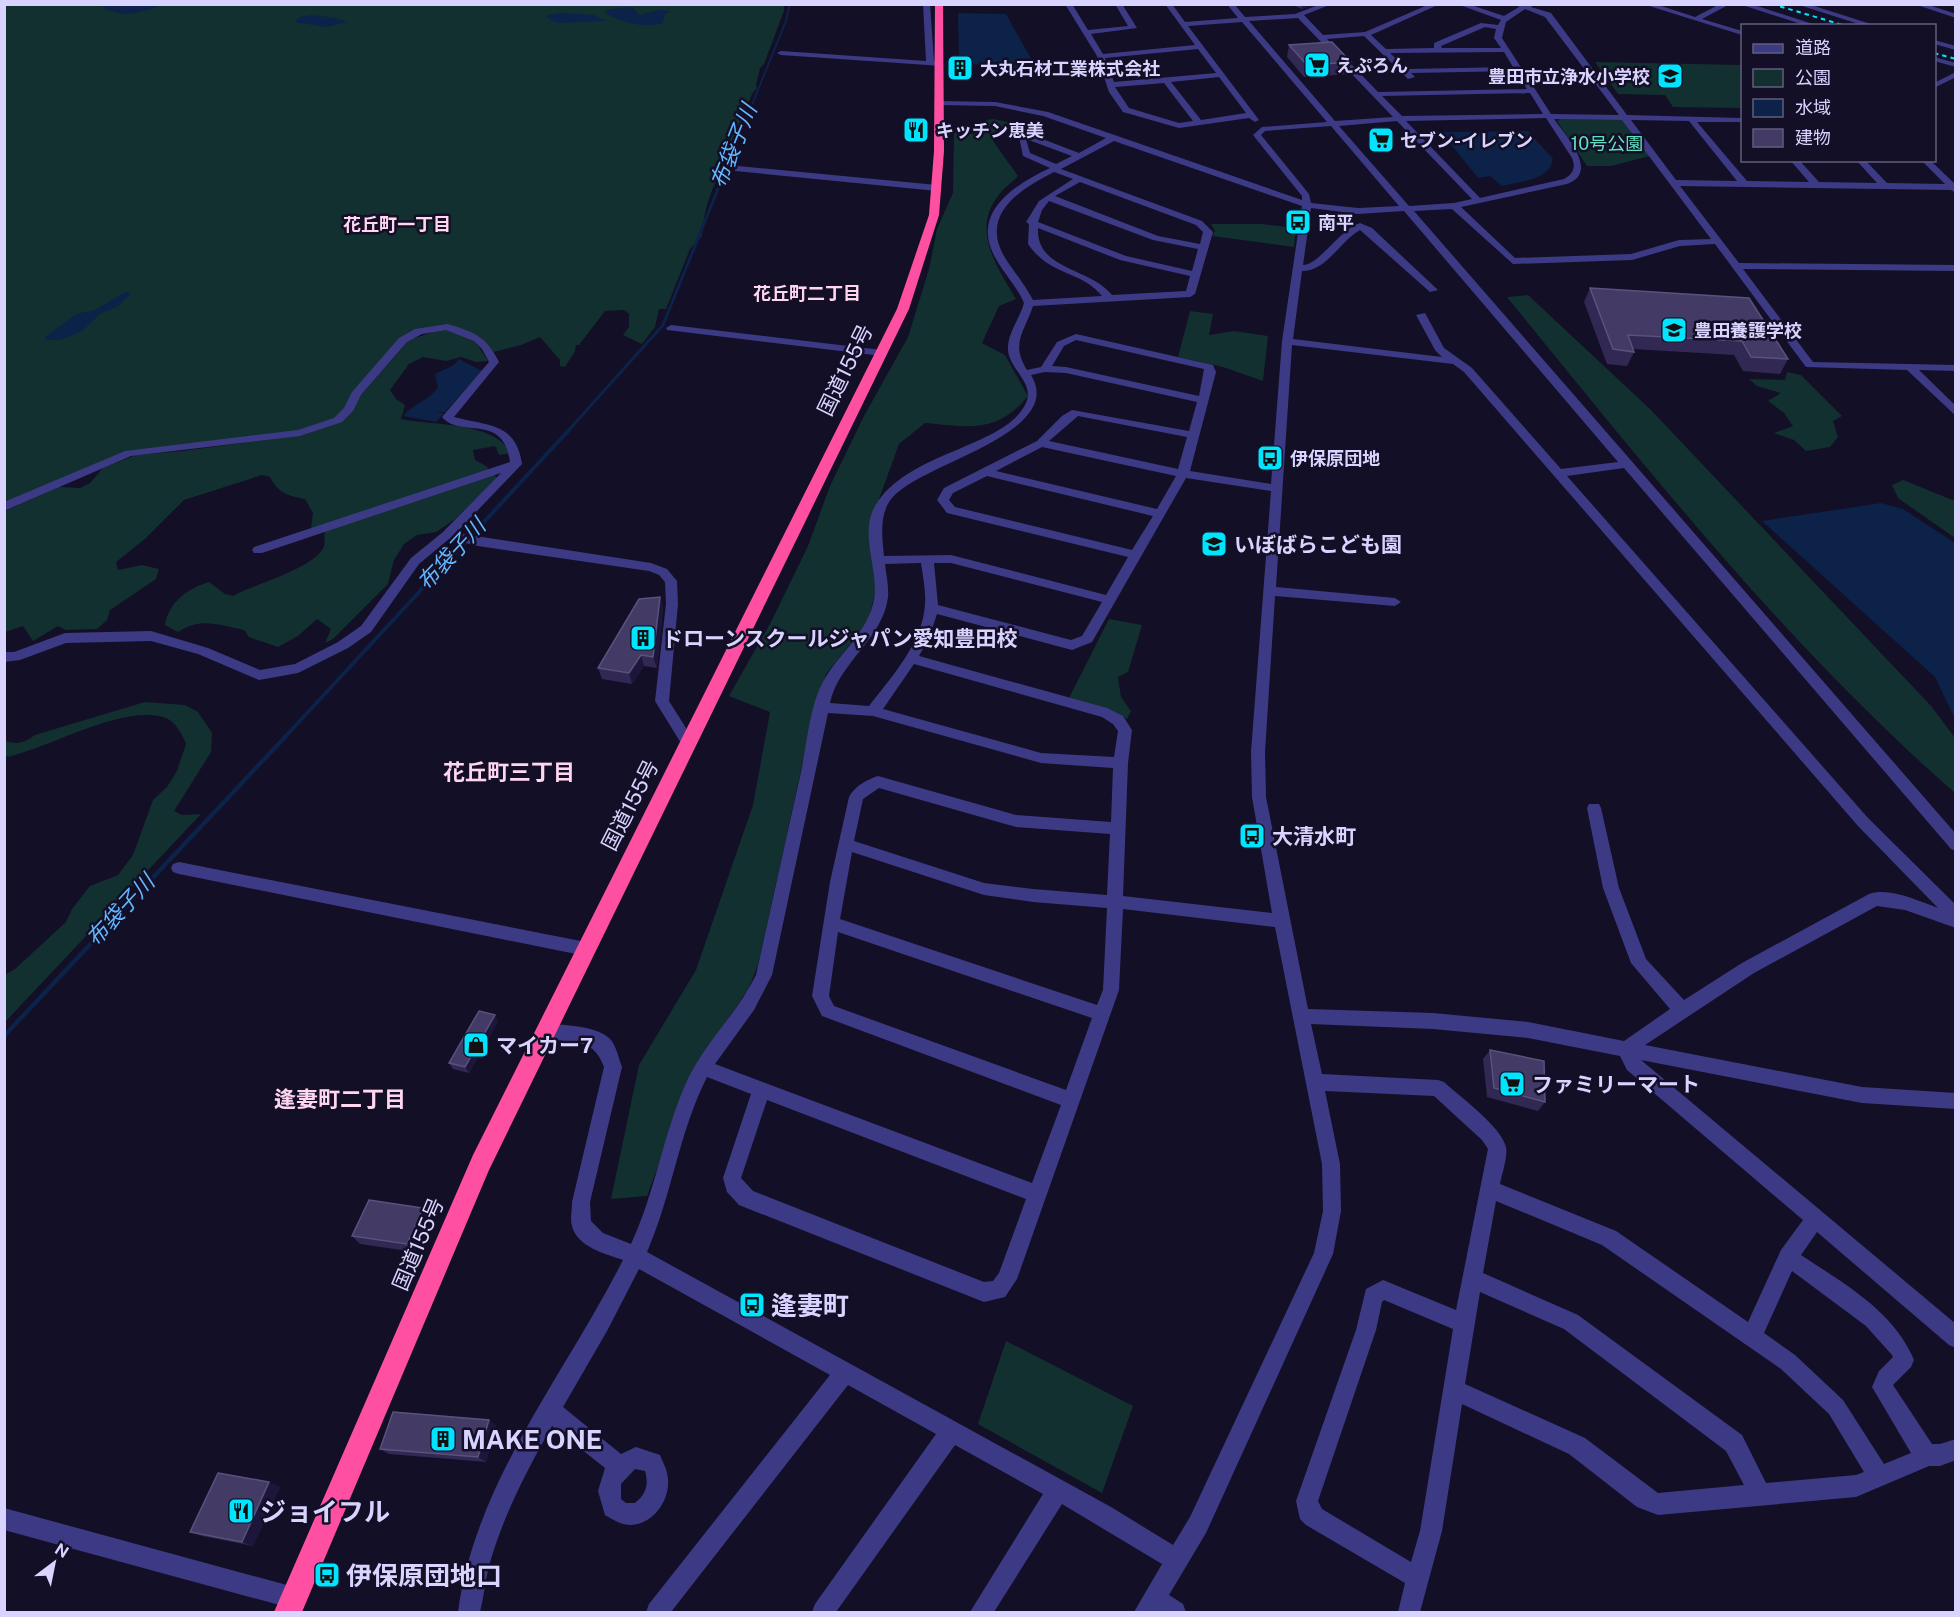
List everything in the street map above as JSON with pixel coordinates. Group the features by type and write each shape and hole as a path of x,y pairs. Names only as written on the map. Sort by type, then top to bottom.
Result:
{"highway":[{"name":"国道155号","path":"291,1605 481,1163 903,309 934,215 937,188 938,103 934,64 939,4"}],"street":[{"path":"781,52 934,64 926,4"},
{"path":"1068,4 1101,56 1114,95 1129,112 1176,126 1251,115"},
{"path":"1086,32 1133,28 1118,4"},
{"path":"1168,4 1262,129"},
{"path":"1230,4 1956,845"},
{"path":"1182,24 1300,15 1329,4"},
{"path":"1320,37 1366,33 1437,4"},
{"path":"1460,4 1505,19"},
{"path":"1646,4 1741,32"},
{"path":"1696,20 1727,4"},
{"path":"1742,4 1809,24"},
{"path":"1799,4 1868,24"},
{"path":"1917,4 1956,16"},
{"path":"938,103 1012,106 1114,137 1307,206 1358,211 1454,206 1479,202 1568,181 1576,174 1579,164 1498,38 1499,27 1505,19 1525,5 1548,15 1810,365 1956,368"},
{"path":"1300,15 1397,119 1479,202"},
{"path":"1439,51 1437,45 1484,25 1499,27"},
{"path":"1366,33 1427,92"},
{"path":"1936,42 1956,48"},
{"path":"1101,56 1200,47"},
{"path":"1385,51 1506,50"},
{"path":"1936,59 1956,65"},
{"path":"1405,71 1517,69"},
{"path":"1936,86 1956,74"},
{"path":"1111,85 1221,75"},
{"path":"1165,79 1199,123"},
{"path":"1374,94 1531,91"},
{"path":"1175,1612 1149,1605 1198,1525 1323,1254 1332,1211 1331,1164 1281,921 1259,797 1258,752 1287,341 1300,268 1307,206 1306,196 1257,135 1262,129 1397,119 1548,116 1741,120"},
{"path":"1691,120 1744,184"},
{"path":"1029,303 1190,294 1208,232 1199,223 1079,179 1026,154 1021,134 1079,156"},
{"path":"1029,303 997,251 993,224 999,208 1012,193 1114,137"},
{"path":"1796,162 1816,185"},
{"path":"1862,162 1885,186"},
{"path":"1927,162 1952,184"},
{"path":"738,169 937,188"},
{"path":"1079,179 1042,202 1031,222 1033,244 1044,259 1099,284 1110,299"},
{"path":"1673,183 1885,186 1952,184"},
{"path":"1048,197 1156,238 1203,247"},
{"path":"1454,206 1513,261 1632,257 1678,243 1719,241"},
{"path":"1358,211 1360,226"},
{"path":"1031,222 1123,258 1194,274"},
{"path":"1300,268 1311,268 1316,265 1346,234 1360,226"},
{"path":"1360,226 1369,230 1433,290"},
{"path":"1737,266 1956,268"},
{"path":"469,1612 490,1532 507,1489 621,1285 651,1221 675,1137 694,1085 750,1006 764,975 823,708 832,677 871,627 878,613 882,595 877,520 882,502 904,480 1002,430 1026,413 1032,399 1031,383 1013,352 1014,341 1029,303"},
{"path":"1421,315 1440,350 1468,370 1863,822 1956,919"},
{"path":"4,507 129,453 300,433 338,420 349,409 356,394 403,340 419,332 441,326 478,339 487,348 494,362 448,417 451,420 486,427 512,441 516,450 516,464 450,535 414,561 366,629 343,645 298,668 260,675 203,651 151,636 65,638 15,657 4,657"},
{"path":"671,328 882,353"},
{"path":"932,608 1072,645 1087,639 1183,474 1211,372 1209,367 1076,337 1068,338 1059,344 1045,369"},
{"path":"1287,341 1456,361"},
{"path":"1910,368 1956,413"},
{"path":"1026,374 1045,369 1066,370 1203,400"},
{"path":"1136,555 951,510 943,500 948,492 1041,443 1070,415 1083,412 1194,435"},
{"path":"1041,443 1183,474 1276,488"},
{"path":"258,550 516,464"},
{"path":"1559,473 1627,464"},
{"path":"986,472 1161,514"},
{"path":"450,535 478,542 651,567 663,572 671,581 672,604 662,701 689,744"},
{"path":"873,711 912,659 923,636 932,608 927,558"},
{"path":"880,560 951,559 1110,600"},
{"path":"1269,591 1395,602"},
{"path":"761,1091 733,1171 732,1178 739,1193 746,1198 984,1292 998,1290 1007,1279 1036,1194 1073,1101 1111,990 1120,763 1125,730 1118,720 1107,713 912,659"},
{"path":"823,708 873,711 1041,758 1120,763"},
{"path":"1073,1101 828,1011 820,996 838,882 848,845 856,797 863,790 878,782 1016,821 1118,829"},
{"path":"1594,808 1611,888 1635,954 1639,963 1682,1010"},
{"path":"848,845 1006,894 1116,902 1191,914 1281,921"},
{"path":"179,868 586,949"},
{"path":"1626,1050 1682,1010 1748,968 1875,899 1905,903 1956,919"},
{"path":"832,923 1103,1014"},
{"path":"1301,1016 1433,1021 1528,1030 1862,1095 1956,1101"},
{"path":"547,1031 591,1038 606,1046 613,1067 581,1202 580,1225 596,1240 634,1255 1058,1490 1178,1561"},
{"path":"1626,1050 1633,1064 1646,1076 1956,1338"},
{"path":"704,1068 1036,1194"},
{"path":"1313,1082 1438,1088 1493,1140 1497,1148 1464,1323 1431,1531 1409,1612"},
{"path":"1488,1188 1609,1238 1788,1362 1836,1407 1880,1477"},
{"path":"1752,1337 1788,1257 1816,1218"},
{"path":"1455,1390 1577,1446 1645,1499 1658,1504 1856,1486 1921,1460 1923,1448 1882,1387 1886,1378 1904,1360 1903,1351 1895,1339 1841,1294 1788,1257"},
{"path":"1473,1279 1571,1322 1734,1443 1760,1494"},
{"path":"1418,1578 1314,1517 1308,1510 1307,1501 1366,1330 1374,1296 1383,1290 1464,1323"},
{"path":"657,1612 844,1372"},
{"path":"550,1411 620,1466"},
{"path":"823,1612 951,1432"},
{"path":"1923,1455 1940,1455 1956,1449"},
{"path":"981,1612 1058,1490"},
{"path":"4,1519 291,1605"}],"green space":[{"path":"5,5 784,5 784,11 764,64 760,68 757,88 752,94 730,151 729,163 713,188 704,217 702,236 690,249 666,309 659,309 655,327 642,344 623,335 629,327 629,314 624,310 605,311 579,345 576,345 565,367 560,366 560,360 540,337 494,352 481,339 449,325 434,326 411,333 338,418 305,430 133,451 5,504"},
{"path":"1595,62 1741,65 1741,108 1673,107 1665,95 1618,94"},
{"path":"993,119 1017,124 993,141 1018,176 1002,190 990,209 987,222 990,249 1016,299 999,306 982,343 1005,355 1028,396 1017,408 994,422 969,426 925,423 899,444 879,499 875,593 868,622 826,674 815,707 758,965 749,988 695,1067 647,1196 611,1199 639,1065 696,970 753,805 770,712 729,696 771,622 808,546 830,486 864,416 908,337 929,269 937,229 953,193 954,132 973,134 984,131 986,120"},
{"name":"10号公園","path":"1561,119 1623,120 1650,156 1611,166 1587,166 1557,121"},
{"path":"1211,224 1262,224 1296,228 1294,247 1212,236 1215,231"},
{"path":"1528,295 1651,410 1932,707 1955,738 1955,793 1893,737 1834,678 1721,555 1666,491 1507,297"},
{"path":"1190,311 1213,314 1209,335 1234,331 1268,336 1263,381 1223,367 1178,357"},
{"path":"445,328 475,341 488,361 476,362 461,357 446,361 423,357 409,364 390,390 396,399 405,405 401,419 477,430 503,443 511,453 499,455 495,446 473,450 475,460 486,466 497,478 454,520 436,532 417,535 404,544 394,560 388,584 333,639 325,643 331,629 317,619 298,636 278,647 249,637 244,630 218,624 202,623 186,627 178,632 165,625 175,603 194,588 209,582 225,594 233,596 298,568 319,554 325,544 325,532 311,527 313,513 305,499 284,493 276,487 270,477 262,475 184,500 145,539 116,562 118,570 142,565 159,569 156,579 110,610 107,620 97,629 66,630 58,626 33,641 23,626 5,632 5,511 59,487 80,488 90,483 103,468 136,455 303,435 337,423 409,340"},
{"path":"1787,372 1801,375 1842,416 1833,421 1838,437 1830,447 1806,451 1794,440 1774,433 1793,426 1784,413 1768,401 1781,393 1757,386 1749,379 1785,380"},
{"path":"1903,480 1955,501 1955,538 1898,498 1892,485"},
{"path":"1109,619 1142,625 1128,672 1118,677 1121,697 1131,711 1127,719 1109,710 1069,698"},
{"path":"145,702 185,705 198,712 212,733 211,752 174,811 182,815 201,814 5,1022 5,975 15,969 66,922 72,909 90,886 118,875 133,855 153,800 167,787 177,771 186,744 171,721 163,717 146,715 107,722 8,757 5,755 5,741 21,742 35,735"},
{"path":"1006,1341 1133,1406 1102,1493 978,1424"}],"water":[{"path":"106,4 162,5 123,14 102,6"},
{"path":"633,7 640,15 657,10 671,11 665,14 663,23 656,25 641,25 624,21 604,12 610,9"},
{"path":"560,13 594,15 606,21 557,23 545,16"},
{"path":"958,13 1006,14 1038,71 994,73 991,64 959,65"},
{"path":"312,15 347,22 326,27 294,22 300,17"},
{"path":"1528,131 1553,159 1550,166 1546,172 1533,179 1502,186 1490,176 1478,178 1441,132"},
{"path":"127,291 131,294 117,307 101,313 82,331 60,340 46,340 45,337 76,314 95,310"},
{"path":"459,359 482,371 445,412 434,412 444,413 436,422 404,416 438,387 435,374 454,365"},
{"path":"1881,503 1903,509 1955,543 1955,719 1935,677 1762,521"}],"building":[{"path":"1332,42 1351,62 1307,65 1289,45"},
{"name":"豊田養護学校","path":"1590,288 1749,298 1788,359 1751,357 1742,341 1628,335 1634,352 1613,349"},
{"name":"ドローンスクールジャパン愛知豊田校","path":"660,597 653,657 641,655 629,673 598,668 639,599"},
{"path":"479,1011 495,1015 465,1067 449,1063"},
{"name":"ファミリーマート","path":"1490,1050 1544,1061 1545,1102 1494,1088"},
{"path":"369,1200 423,1208 407,1244 352,1236"},
{"name":"MAKE ONE","path":"393,1412 489,1420 478,1457 380,1449"},
{"name":"ジョイフル","path":"218,1473 269,1482 242,1542 190,1532"}],"waterway":[{"name":"布袋子川","path":"717,191 786,21 790,4"},
{"name":"布袋子川","path":"568,431 663,325 718,189"},
{"name":"布袋子川","path":"285,737 569,430"},
{"name":"布袋子川","path":"4,1036 286,736"}],"railway":[{"path":"1772,4 1839,24"},
{"path":"1936,54 1956,59"}],"place":[{"name":"えぷろん","path":"1317,65"},
{"name":"大丸石材工業株式会社","path":"960,68"},
{"name":"豊田市立浄水小学校","path":"1670,76"},
{"name":"キッチン恵美","path":"916,130"},
{"name":"セブン-イレブン","path":"1381,140"},
{"name":"南平","path":"1298,222"},
{"name":"豊田養護学校","path":"1674,330"},
{"name":"伊保原団地","path":"1270,458"},
{"name":"いぼばらこども園","path":"1214,544"},
{"name":"ドローンスクールジャパン愛知豊田校","path":"643,638"},
{"name":"大清水町","path":"1252,836"},
{"name":"マイカー7","path":"476,1045"},
{"name":"ファミリーマート","path":"1512,1084"},
{"name":"逢妻町","path":"752,1305"},
{"name":"MAKE ONE","path":"443,1439"},
{"name":"ジョイフル","path":"241,1511"},
{"name":"伊保原団地口","path":"327,1575"}],"district":[{"name":"花丘町一丁目","path":"397,224"},
{"name":"花丘町二丁目","path":"807,293"},
{"name":"花丘町三丁目","path":"509,772"},
{"name":"逢妻町二丁目","path":"340,1099"}]}
